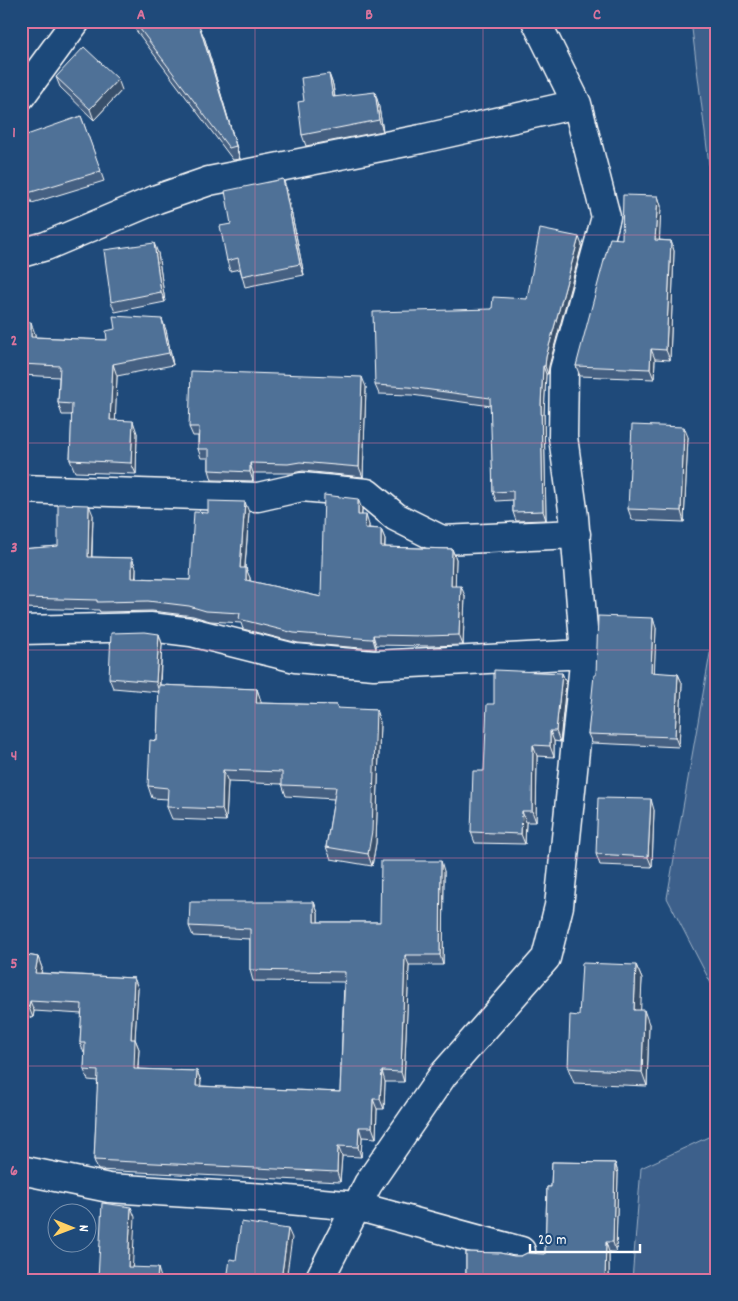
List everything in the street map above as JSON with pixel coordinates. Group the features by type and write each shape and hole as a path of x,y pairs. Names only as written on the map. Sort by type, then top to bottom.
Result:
{"street":[{"path":"21,96 76,21"},
{"path":"319,1280 368,1184 442,1074 546,958 559,906 585,654 576,534 563,437 564,370 606,216 577,104 536,21"},
{"path":"21,253 46,246 157,199 209,181 421,139 577,104"},
{"path":"21,489 258,497 302,486 367,493 396,517 442,540 576,534"},
{"path":"21,630 150,627 191,632 295,658 374,666 585,654"},
{"path":"21,1170 109,1188 356,1206 521,1251"}],"shaded area":[{"path":"691,21 717,21 717,263 711,180"},
{"path":"717,614 717,995 667,898"},
{"path":"717,1133 717,1280 632,1280 641,1168"}],"building":[{"path":"134,21 196,21 200,28 236,146 229,148"},
{"path":"84,47 118,79 90,109 56,77"},
{"path":"329,74 333,97 375,92 379,120 302,135 298,102 304,101 301,78"},
{"path":"81,116 101,171 28,193 21,173 21,137"},
{"path":"283,179 300,264 242,276 238,258 227,261 220,226 231,224 225,191"},
{"path":"623,195 658,196 655,240 671,241 666,350 651,349 650,369 576,366 610,238 622,239"},
{"path":"540,229 579,237 545,366 543,366 541,404 543,511 513,512 513,491 493,492 490,398 409,387 375,385 373,312 492,309 493,297 527,299"},
{"path":"154,243 161,292 111,302 104,250"},
{"path":"113,316 162,319 169,353 113,364 110,420 133,421 131,463 70,460 72,404 58,403 60,366 21,364 21,322 31,322 31,337 107,340 106,331 115,329"},
{"path":"191,371 362,377 359,467 300,462 288,464 250,463 250,472 209,470 209,449 198,449 199,427 189,427"},
{"path":"632,425 684,427 681,511 628,509"},
{"path":"324,495 358,499 358,515 366,515 365,528 381,529 381,547 452,549 451,586 461,586 459,635 373,635 373,639 371,639 294,633 239,619 240,613 206,611 189,606 148,601 97,602 97,600 21,598 21,549 58,546 58,504 89,505 88,557 132,558 132,578 190,580 194,512 208,513 208,501 245,502 240,568 246,568 246,580 321,597"},
{"path":"598,616 653,618 651,672 678,674 675,737 588,734 594,675 596,675"},
{"path":"145,632 159,634 156,682 109,678 111,633"},
{"path":"494,670 562,673 556,731 550,731 550,746 533,745 532,811 522,811 521,834 471,832 473,771 484,771 487,704 494,704"},
{"path":"159,685 257,689 256,703 337,705 337,708 376,710 372,831 368,854 326,847 336,787 282,785 282,772 223,770 222,809 167,807 168,788 148,786 150,740 157,741"},
{"path":"598,798 651,799 648,857 596,854"},
{"path":"381,861 441,861 440,955 405,955 401,1072 382,1071 380,1099 373,1099 372,1127 359,1127 358,1147 338,1146 337,1172 94,1160 98,1071 84,1070 85,1043 80,1043 82,1004 30,1001 29,1007 21,1006 21,954 38,957 35,973 134,978 131,1039 135,1039 134,1069 197,1071 196,1086 340,1092 345,972 250,970 250,929 189,926 190,902 314,902 314,922 380,922"},
{"path":"582,963 636,965 634,1010 644,1010 642,1072 568,1068 570,1015 579,1016"},
{"path":"552,1162 615,1163 613,1242 606,1242 605,1280 466,1280 466,1252 500,1253 514,1256 521,1256 527,1253 545,1254 547,1187 551,1187"},
{"path":"102,1203 131,1207 128,1267 158,1268 157,1280 98,1280"},
{"path":"241,1222 288,1229 281,1280 227,1280 230,1259 236,1260"}]}
